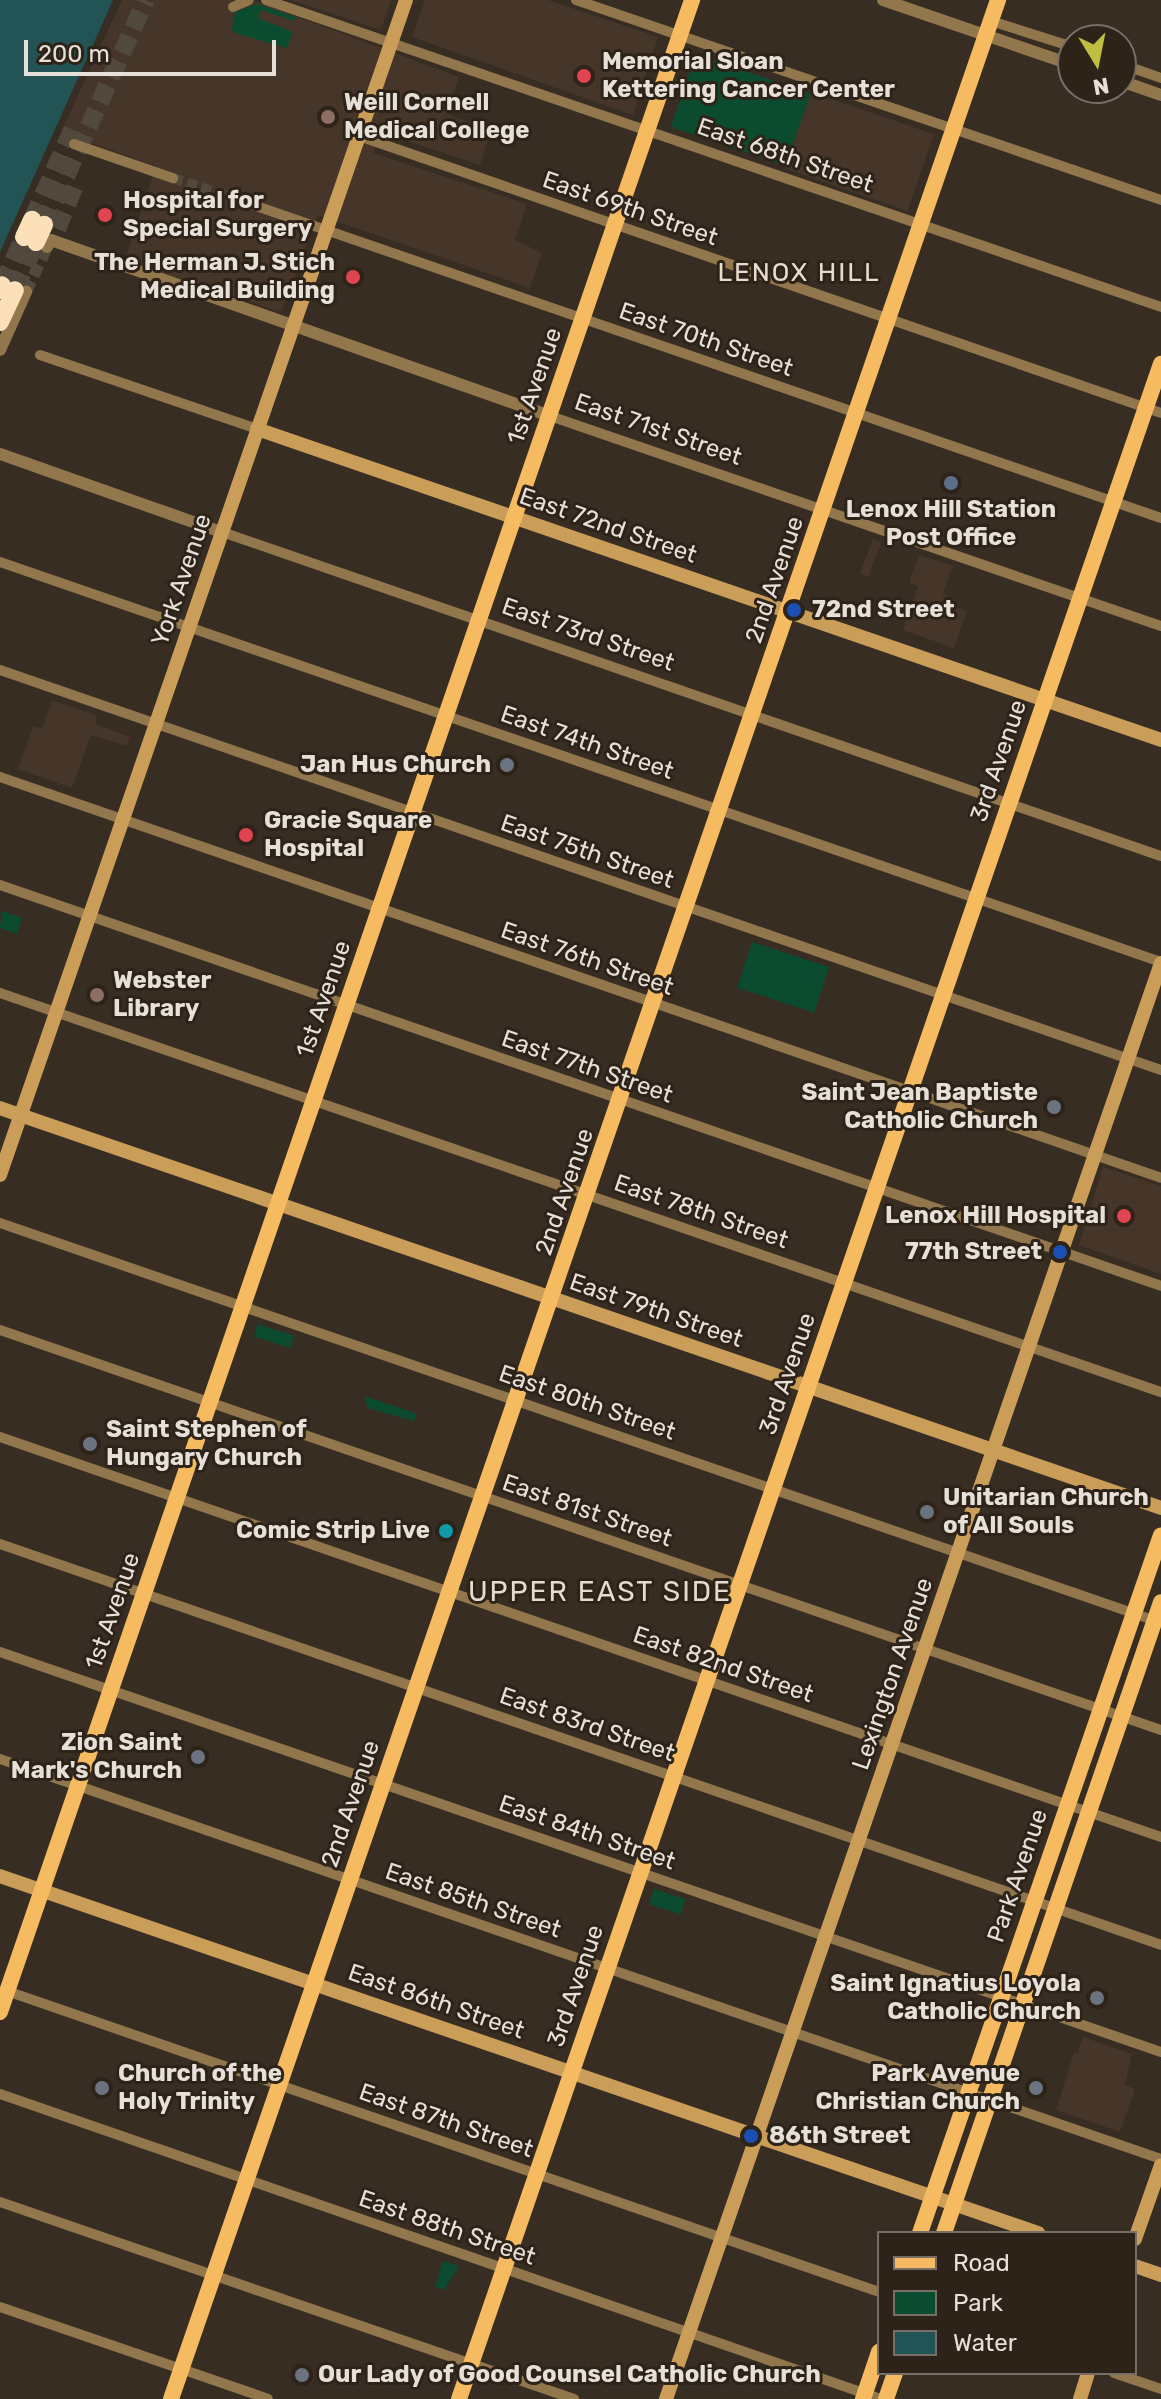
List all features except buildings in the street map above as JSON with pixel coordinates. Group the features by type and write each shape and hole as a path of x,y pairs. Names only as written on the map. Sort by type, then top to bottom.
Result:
{"highway":[{"path":"0,322 11,289"}],"main road":[{"name":"York Avenue","path":"0,1175 406,0"},
{"name":"1st Avenue","path":"0,2012 4,1990 43,1890 692,0"},
{"name":"2nd Avenue","path":"171,2399 622,1100 998,0"},
{"name":"3rd Avenue","path":"459,2399 1045,700 1115,502 1154,410 1161,364"},
{"name":"East 72nd Street","path":"257,429 1161,740"},
{"name":"Lexington Avenue","path":"666,2399 1161,963"},
{"name":"East 79th Street","path":"0,1108 1161,1508"},
{"name":"Park Avenue","path":"921,2231 1161,1535"},
{"name":"Park Avenue","path":"945,2231 1121,1717 1158,1622 1161,1602"},
{"name":"East 86th Street","path":"0,1876 1032,2231"},
{"path":"1137,2233 1161,2165"},
{"path":"1137,2267 1161,2275"},
{"path":"874,2398 877,2370"},
{"path":"874,2398 893,2375"},
{"path":"1080,2399 1087,2375"}],"street":[{"path":"233,7 249,0"},
{"name":"East 68th Street","path":"266,0 1161,307"},
{"path":"576,0 1161,200"},
{"path":"883,0 989,28 1035,34 1057,42"},
{"path":"989,28 1029,50 1057,60"},
{"path":"1029,50 1035,34"},
{"path":"1137,70 1161,78"},
{"path":"1137,87 1161,95"},
{"name":"East 69th Street","path":"359,136 1154,410"},
{"path":"74,144 173,178"},
{"name":"East 70th Street","path":"239,200 1161,518"},
{"name":"East 71st Street","path":"42,234 293,327 1161,626"},
{"path":"0,350 11,289"},
{"name":"East 72nd Street","path":"40,355 257,429"},
{"name":"East 73rd Street","path":"4,455 1161,856"},
{"name":"East 74th Street","path":"0,562 1161,963"},
{"name":"East 75th Street","path":"0,670 1161,1070"},
{"name":"East 76th Street","path":"0,777 1161,1178"},
{"name":"East 77th Street","path":"0,885 1161,1286"},
{"name":"East 78th Street","path":"0,993 1161,1392"},
{"name":"East 80th Street","path":"0,1223 1158,1622"},
{"name":"East 81st Street","path":"0,1330 1161,1730"},
{"name":"East 82nd Street","path":"0,1437 1161,1837"},
{"name":"East 83rd Street","path":"0,1544 1161,1945"},
{"name":"East 84th Street","path":"0,1652 1161,2052"},
{"name":"East 85th Street","path":"0,1759 1161,2159"},
{"name":"East 87th Street","path":"4,1990 877,2291"},
{"name":"East 88th Street","path":"0,2094 874,2398"},
{"path":"0,2202 574,2399"},
{"path":"0,2307 268,2399"},
{"path":"1120,2375 1161,2389"}],"shaded area":[{"path":"122,0 252,0 459,77 446,114 491,130 480,165 383,133 373,153 527,204 515,240 542,253 530,288 318,215 281,312 125,260 156,166 61,132"},
{"path":"291,0 391,0 381,30"},
{"name":"Memorial Sloan Kettering Cancer Center","path":"425,0 548,0 658,37 633,115 412,37"},
{"path":"811,92 934,134 908,211 785,169"},
{"path":"873,539 881,542 868,577 860,574"},
{"path":"919,555 953,566 943,594 951,597 949,605 967,611 954,648 903,630 918,586 909,583"},
{"path":"52,700 97,716 95,724 130,737 127,746 91,735 72,788 18,769 33,726 42,729"},
{"name":"Lenox Hill Hospital","path":"1103,1167 1161,1186 1161,1274 1079,1245"},
{"path":"1083,2037 1132,2054 1125,2085 1135,2089 1120,2132 1056,2110 1074,2053 1078,2053"}],"green space":[{"path":"257,4 296,17 294,21 261,10 258,18 293,32 287,48 235,33 232,29 235,12"},
{"path":"696,54 810,93 785,166 671,127"},
{"path":"2,911 22,918 17,934 0,928"},
{"path":"752,942 829,967 814,1013 737,988"},
{"path":"258,1324 294,1336 290,1348 254,1336"},
{"path":"365,1396 417,1414 414,1421 367,1408"},
{"path":"654,1889 685,1899 680,1914 649,1904"},
{"path":"443,2261 459,2266 444,2290 435,2287"}],"water":[{"path":"0,0 113,0 0,252"}],"tunnel":[{"path":"44,225 146,0"},
{"path":"32,220 74,126"},
{"path":"173,178 239,200"},
{"path":"57,229 76,183"},
{"path":"2,285 24,237"},
{"path":"15,290 36,242"},
{"path":"26,292 47,247"}],"place":[{"name":"Memorial Sloan Kettering Cancer Center","path":"584,76"},
{"name":"Weill Cornell Medical College","path":"328,117"},
{"name":"Hospital for Special Surgery","path":"105,215"},
{"name":"The Herman J. Stich Medical Building","path":"353,277"},
{"name":"Lenox Hill Station Post Office","path":"951,483"},
{"name":"72nd Street","path":"794,610"},
{"name":"Jan Hus Church","path":"507,765"},
{"name":"Gracie Square Hospital","path":"246,835"},
{"name":"Webster Library","path":"97,995"},
{"name":"Saint Jean Baptiste Catholic Church","path":"1054,1107"},
{"name":"Lenox Hill Hospital","path":"1124,1216"},
{"name":"77th Street","path":"1060,1252"},
{"name":"Saint Stephen of Hungary Church","path":"90,1444"},
{"name":"Unitarian Church of All Souls","path":"927,1512"},
{"name":"Comic Strip Live","path":"446,1531"},
{"name":"Zion Saint Mark's Church","path":"198,1757"},
{"name":"Saint Ignatius Loyola Catholic Church","path":"1097,1998"},
{"name":"Church of the Holy Trinity","path":"102,2088"},
{"name":"Park Avenue Christian Church","path":"1036,2088"},
{"name":"86th Street","path":"751,2136"},
{"name":"Our Lady of Good Counsel Catholic Church","path":"302,2375"}],"district":[{"name":"LENOX HILL","path":"799,273"},
{"name":"UPPER EAST SIDE","path":"600,1592"}]}
